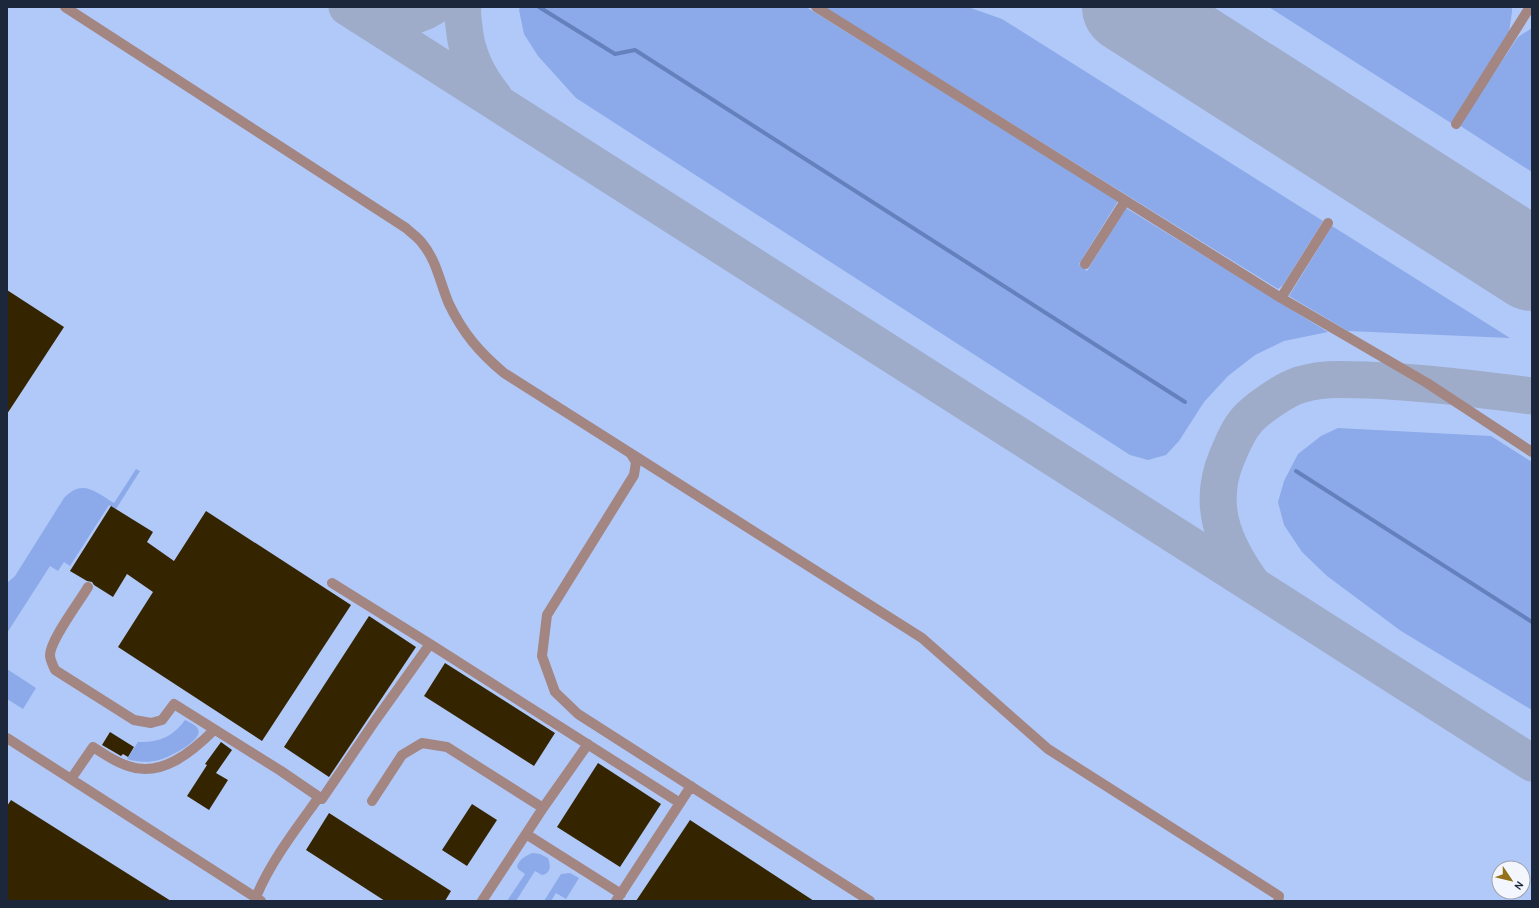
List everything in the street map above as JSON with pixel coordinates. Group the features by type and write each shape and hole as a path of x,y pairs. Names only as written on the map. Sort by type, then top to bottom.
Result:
{"lane":[{"path":"64,7 406,228 421,241 431,256 448,302 470,341 486,358 504,373 922,638 1048,750 1279,896 1278,901"},
{"path":"816,7 1281,298 1427,383 1532,452"},
{"path":"1456,124 1530,7"},
{"path":"1085,264 1125,201"},
{"path":"1281,298 1328,223"},
{"path":"630,453 636,462 634,476 547,615 542,656 555,692 578,714 870,901"},
{"path":"332,583 680,803"},
{"path":"88,587 53,642 50,653 51,661 55,670 134,720 152,723 162,720 174,704 281,771 322,799 430,644"},
{"path":"71,779 93,747 129,767 153,769 178,760 196,747 214,730"},
{"path":"7,738 259,899 263,880 319,797"},
{"path":"372,801 402,755 422,744 447,747 543,808"},
{"path":"482,901 543,808 588,744"},
{"path":"526,834 619,897 691,786"}],"shaded area":[{"path":"7,7 1532,7 1532,901 7,901"},
{"path":"520,7 806,7 1118,201 1079,264 1087,271 1126,208 1328,332 1284,341 1255,355 1228,376 1204,402 1179,441 1166,455 1148,460 1130,455 576,98 538,56 524,34 519,10"},
{"path":"824,7 968,7 1002,19 1323,221 1283,285 1278,289"},
{"path":"1269,7 1512,7 1512,12 1509,32 1451,123"},
{"path":"1532,28 1532,172 1459,125 1518,37"},
{"path":"1332,226 1510,338 1348,331 1289,296"},
{"path":"1338,428 1491,436 1532,462 1532,710 1401,631 1327,576 1302,552 1284,525 1278,502 1284,481 1298,454 1321,436"},
{"path":"136,469 140,471 116,509 109,505 70,566 64,562 58,571 50,566 7,633 7,583 15,576 64,498 71,492 83,488 95,491 114,503"},
{"path":"7,669 36,688 23,709 7,699"},
{"path":"185,720 198,729 196,739 190,744 163,759 151,762 127,759 138,742 164,738 175,731"},
{"path":"533,853 540,854 548,858 550,864 549,871 542,875 535,871 516,901 507,901 525,874 518,869 518,864 528,855"},
{"path":"570,873 579,878 566,899 556,893 551,901 544,901 561,874"}],"building":[{"path":"7,290 64,327 7,414"},
{"path":"111,506 153,532 147,542 174,561 206,511 351,605 262,741 118,647 153,592 127,574 113,597 94,585 92,582 87,581 70,571"},
{"path":"369,616 416,647 329,777 284,747"},
{"path":"445,663 555,733 534,766 424,696"},
{"path":"110,732 134,747 128,757 123,754 121,756 102,745"},
{"path":"221,742 232,750 216,773 228,780 209,810 187,796 207,765 205,764"},
{"path":"598,763 661,804 620,867 557,827"},
{"path":"11,800 171,901 7,901 7,806"},
{"path":"472,804 497,820 467,866 442,850"},
{"path":"329,813 451,891 445,901 385,901 306,850"},
{"path":"690,820 814,901 636,901"}],"waterway":[{"path":"539,7 615,54 635,50 1185,402"},
{"path":"1296,471 1532,622"}],"taxiway":[{"path":"347,7 1532,763"},
{"path":"361,16 389,18 407,17 424,12 433,7"},
{"path":"463,7 465,36 473,64 482,81 494,97"},
{"path":"1251,582 1233,553 1226,538 1218,507 1218,491 1221,474 1227,457 1241,428 1262,406 1289,389 1302,384 1338,379 1429,384 1532,396"}],"runway":[{"path":"1128,7 1532,265"}]}
